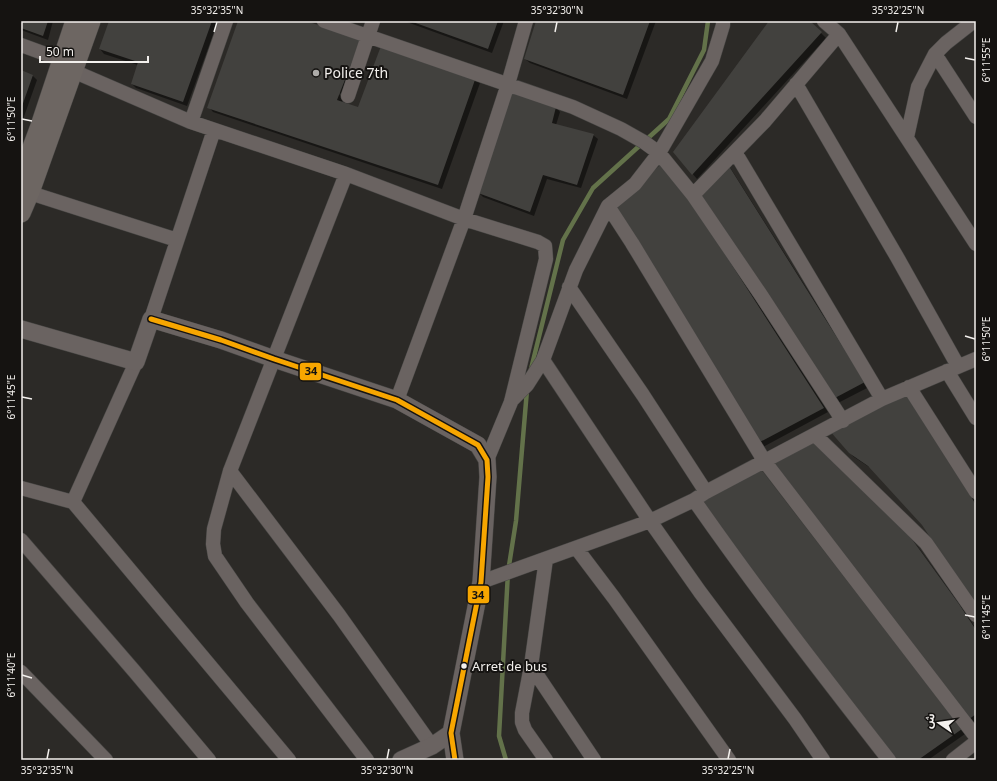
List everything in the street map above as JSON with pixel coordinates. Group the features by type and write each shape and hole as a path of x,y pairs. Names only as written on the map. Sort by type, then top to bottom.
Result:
{"main road":[{"path":"68,66 75,21"},
{"path":"21,213 24,186 68,66 91,21"}],"street":[{"path":"191,122 226,21"},
{"path":"324,21 573,107 621,129 644,142 659,153 693,195 761,295 843,421"},
{"path":"348,96 373,21"},
{"path":"397,400 464,219 508,84 526,21"},
{"path":"511,402 527,385 543,360 562,310 568,287 589,241 608,206 634,184 659,153 712,61 723,21"},
{"path":"824,21 839,34 976,244"},
{"path":"907,138 918,87 935,54 946,43 974,21"},
{"path":"693,195 764,121 839,34"},
{"path":"21,45 191,122 346,174 464,219 538,242 545,246 546,260 511,402 487,460 488,477 481,582 451,733 455,760"},
{"path":"935,54 976,117"},
{"path":"796,84 897,257 976,418"},
{"path":"73,502 136,362 214,130"},
{"path":"735,152 882,400"},
{"path":"346,174 230,471 214,529 213,544 215,556 247,602 367,760"},
{"path":"24,186 177,240"},
{"path":"608,206 648,268 765,462 976,737"},
{"path":"568,287 643,395 706,492"},
{"path":"151,319 221,340 397,400 478,445 487,460"},
{"path":"21,329 136,362"},
{"path":"481,582 576,549 650,521 694,500 706,492 882,400 976,359"},
{"path":"543,360 650,521 700,592 795,719 823,760"},
{"path":"909,387 976,492"},
{"path":"815,435 926,543 976,615"},
{"path":"230,471 339,615 432,746"},
{"path":"21,488 73,502 289,760"},
{"path":"694,500 794,638 889,760"},
{"path":"21,540 209,760"},
{"path":"576,549 614,598 729,760"},
{"path":"546,559 531,666 522,713 522,722 525,730 546,760"},
{"path":"531,666 594,760"},
{"path":"21,672 106,760"},
{"path":"401,760 432,746 451,733"},
{"path":"953,760 976,742"}],"building":[{"path":"21,21 48,21 43,36 21,28"},
{"path":"109,21 212,21 183,102 131,84 138,62 99,49"},
{"path":"238,21 306,21 361,39 337,100 358,107 381,46 476,77 438,185 207,108"},
{"path":"410,21 498,21 488,49"},
{"path":"536,21 650,21 623,95 524,59"},
{"path":"769,21 810,21 822,32 692,175 673,152"},
{"path":"21,70 33,75 21,109"},
{"path":"512,93 556,107 552,123 594,134 577,185 543,175 530,212 478,193"},
{"path":"665,161 824,408 758,443 611,206"},
{"path":"727,163 865,382 833,399 699,192"},
{"path":"909,391 976,505 976,606 922,525 868,466 849,453 829,430"},
{"path":"810,440 844,470 906,531 976,630 976,714 968,720 772,461"},
{"path":"760,468 962,729 918,760 894,760 786,617 702,502"}],"waterway":[{"path":"531,369 563,240 593,188 669,119 704,50 708,21"},
{"path":"506,760 499,736 508,572 516,521 527,390"}],"transit line":[{"name":"34","path":"151,319 221,340 397,400 478,445 487,460 488,477 481,582 451,733 455,760"}],"place":[{"name":"Police 7th","path":"316,73"},
{"name":"Arret de bus","path":"464,666"}]}
